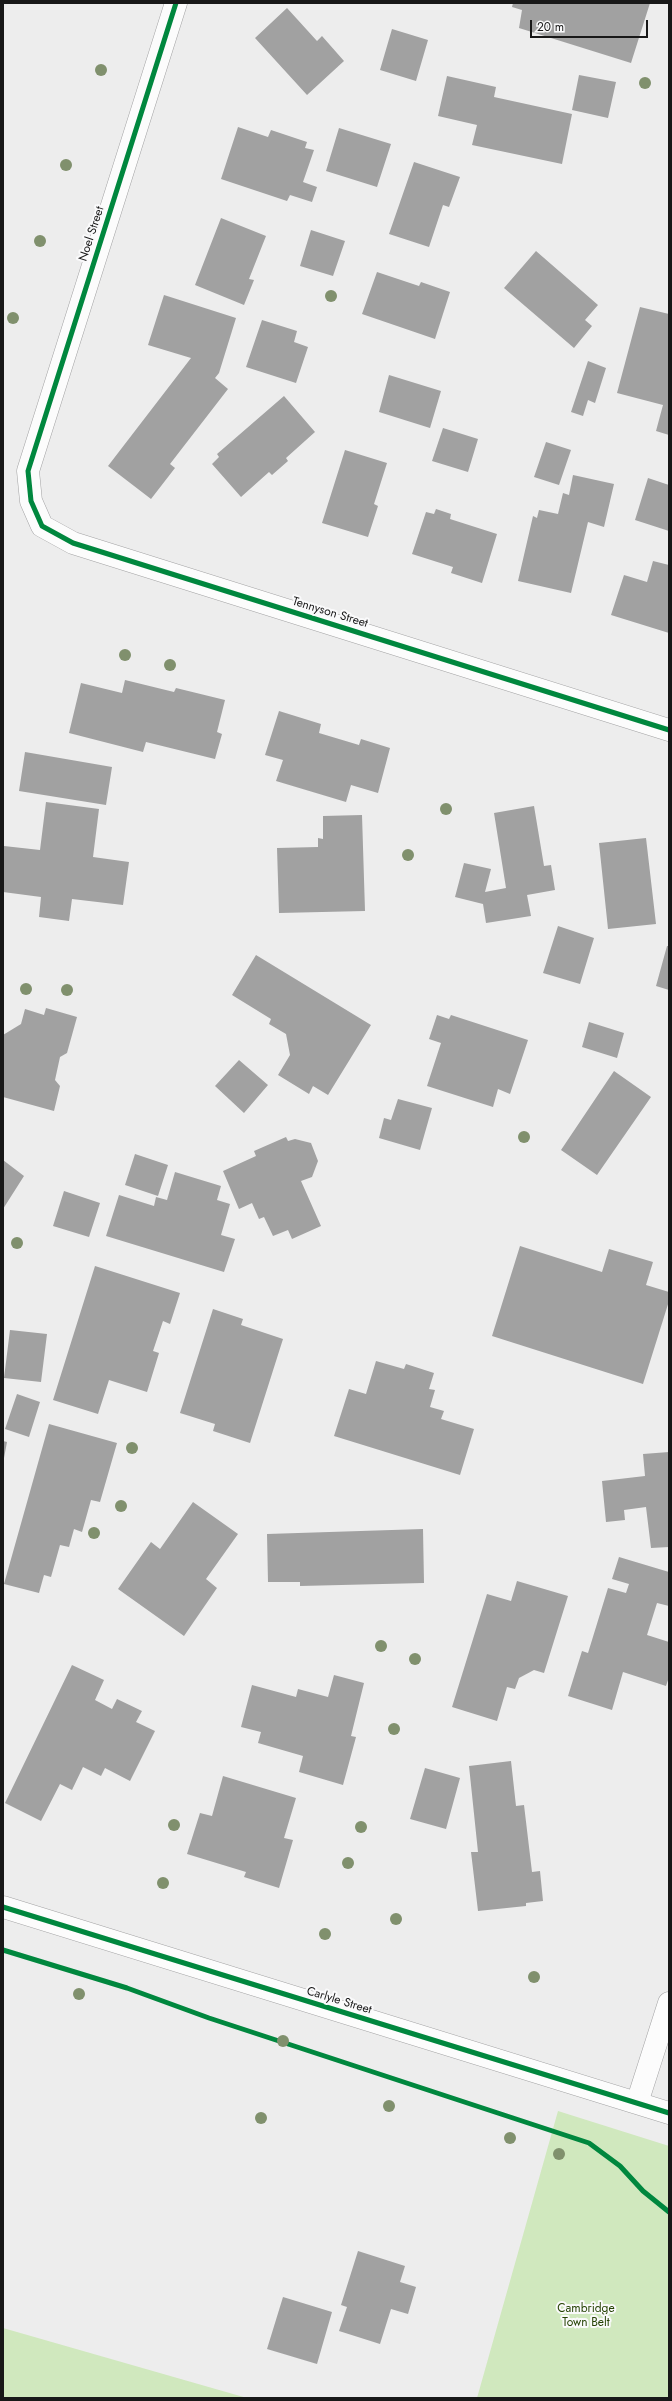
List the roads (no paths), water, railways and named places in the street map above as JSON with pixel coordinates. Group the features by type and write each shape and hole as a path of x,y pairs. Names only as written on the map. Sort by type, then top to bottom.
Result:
{"street":[{"name":"Noel Street","path":"28,472 176,3"},
{"name":"Tennyson Street","path":"28,472 31,502 42,526 73,543 669,730"},
{"name":"Carlyle Street","path":"3,1907 669,2113"},
{"path":"637,2103 669,2003"}],"park label":[{"name":"Cambridge Town Belt","path":"586,2316"}]}
